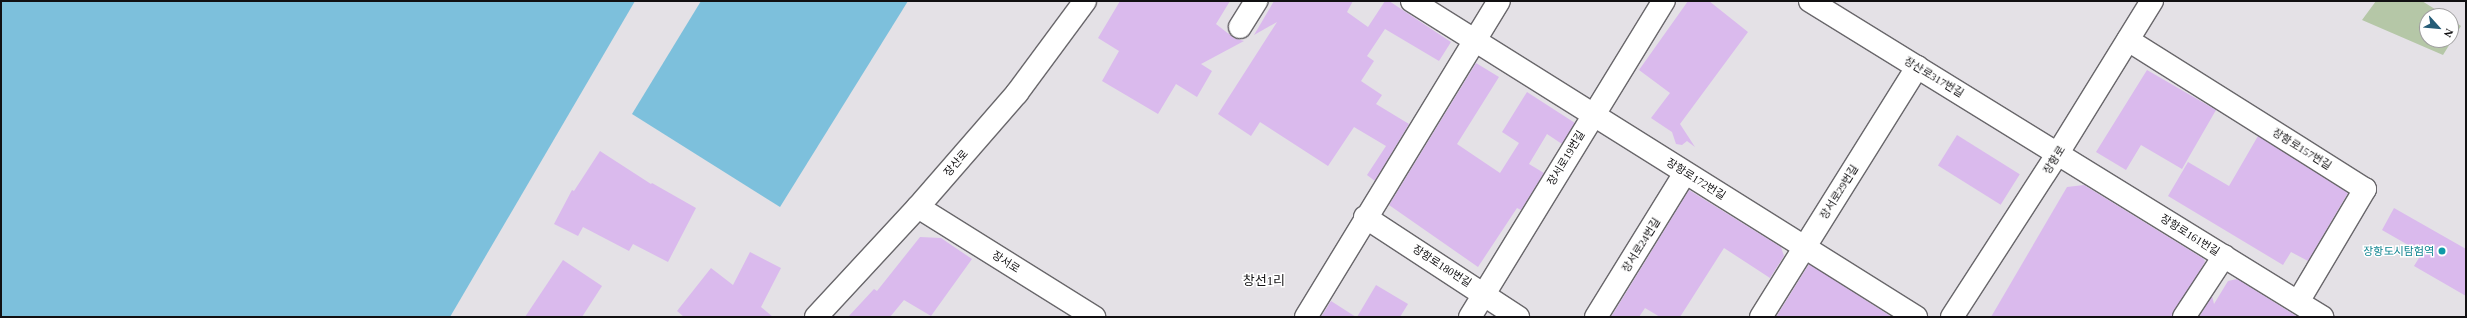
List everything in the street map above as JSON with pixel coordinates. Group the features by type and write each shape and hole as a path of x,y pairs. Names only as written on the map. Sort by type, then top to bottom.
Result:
{"street":[{"name":"장산로","path":"816,317 918,207 1017,93 1085,1"},
{"path":"1240,27 1256,1"},
{"name":"장항로172번길","path":"1412,1 1916,317"},
{"path":"1306,317 1365,217 1499,1"},
{"name":"장서로19번길","path":"1470,317 1483,293 1592,115 1664,1"},
{"name":"장산로317번길","path":"1810,1 2058,153"},
{"name":"장항로","path":"1952,317 2058,153 2152,1"},
{"name":"장항로157번길","path":"2128,40 2365,189 2298,302"},
{"name":"장서로29번길","path":"1761,317 1917,67"},
{"name":"장항로161번길","path":"2058,153 2322,317"},
{"name":"장서로24번길","path":"1596,317 1685,173"},
{"name":"장서로","path":"918,207 1094,317"},
{"name":"장항로180번길","path":"1365,217 1518,317"},
{"path":"2184,317 2224,256"}],"green space":[{"path":"2376,1 2422,1 2433,8 2419,8 2419,45 2362,20"},
{"path":"2427,48 2447,48 2443,55"}],"water":[{"path":"1,1 635,1 450,317 1,317"},
{"path":"701,1 908,1 780,207 632,114"}],"building":[{"path":"1120,1 1230,1 1216,24 1234,38 1244,41 1201,64 1212,71 1197,97 1176,84 1158,114 1102,81 1119,51 1098,38"},
{"path":"1274,1 1353,1 1347,12 1368,27 1385,1 1389,1 1451,42 1439,61 1385,29 1367,56 1374,61 1361,81 1382,95 1376,104 1409,124 1375,181 1367,175 1386,146 1354,127 1328,166 1260,122 1251,136 1218,114 1277,22 1254,35"},
{"path":"1688,1 1709,1 1748,32 1680,124 1695,147 1687,141 1682,145 1676,144 1672,132 1651,118 1670,93 1639,70"},
{"path":"1476,63 1499,77 1457,144 1500,173 1519,143 1502,132 1527,92 1575,123 1562,144 1547,134 1529,164 1544,173 1521,210 1517,208 1478,267 1389,205"},
{"path":"2147,70 2216,110 2182,169 2141,145 2126,170 2096,152"},
{"path":"1957,135 2020,174 2001,205 1938,166"},
{"path":"2258,136 2348,193 2308,261 2291,252 2283,265 2168,196 2188,162 2229,186"},
{"path":"600,151 651,184 652,183 696,208 668,262 633,244 629,251 583,227 578,236 554,224 572,190 574,191"},
{"path":"2084,185 2204,259 2205,262 2172,317 1991,317 2067,187"},
{"path":"1689,190 1781,247 1784,256 1770,278 1724,248 1680,317 1660,317 1645,308 1639,317 1611,317"},
{"name":"장항도시탐험역","path":"2394,208 2466,249 2466,296 2414,266 2422,253 2382,230"},
{"path":"920,237 941,238 972,259 931,316 904,300 890,317 848,317 874,289 877,291"},
{"path":"750,252 781,268 761,307 773,317 684,317 677,311 711,268 733,285"},
{"path":"563,260 602,286 582,317 525,317"},
{"path":"1809,264 1892,317 1776,317"},
{"path":"2237,279 2298,317 2199,317 2212,296 2214,304 2228,281"},
{"path":"1376,285 1408,304 1400,317 1357,317"},
{"path":"1331,301 1356,317 1321,317"}],"place":[{"name":"장항도시탐험역","path":"2442,251"}],"district":[{"name":"창선1리","path":"1264,281"}]}
